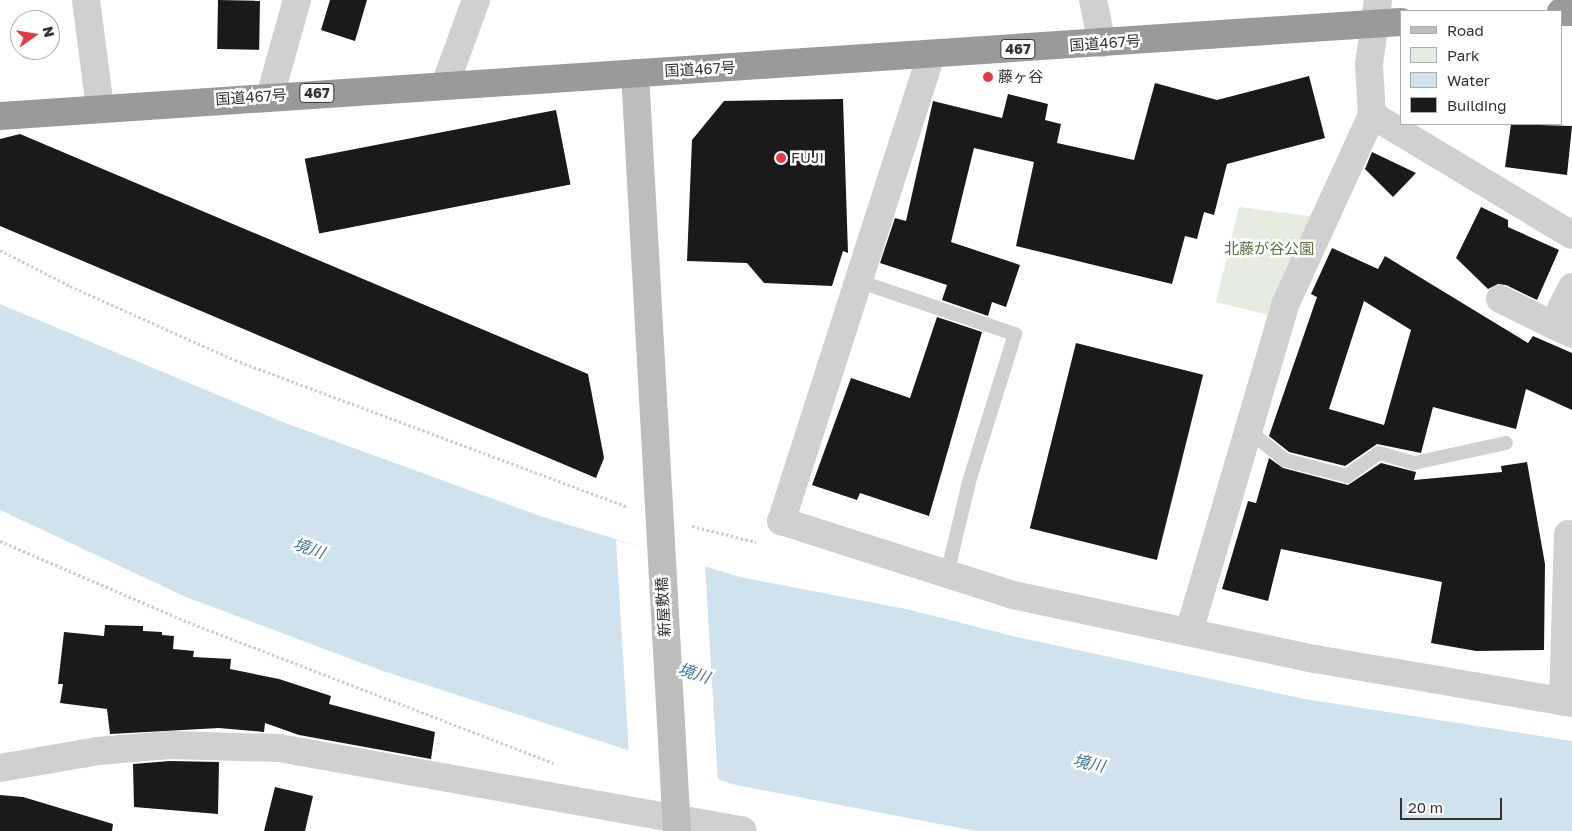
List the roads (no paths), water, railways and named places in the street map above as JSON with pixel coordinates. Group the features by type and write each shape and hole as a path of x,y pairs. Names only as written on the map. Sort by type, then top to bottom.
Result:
{"highway":[{"name":"国道467号","path":"0,116 270,96 1102,43 1385,15"}],"street":[{"path":"86,0 100,108"},
{"path":"270,96 297,0"},
{"path":"445,85 476,0"},
{"path":"1093,0 1102,43"},
{"path":"1189,632 1286,305 1372,115 1369,64 1385,15"},
{"path":"931,55 860,282 781,521 1013,594 1350,666 1567,702 1568,534"},
{"name":"新屋敷橋","path":"635,73 658,521 677,826"},
{"path":"1372,115 1572,235"},
{"path":"1500,299 1562,329 1572,287"},
{"path":"0,768 98,751 170,745 280,748 677,826 743,831"}],"lane":[{"path":"860,282 1015,334 969,482 947,574"},
{"path":"1248,430 1285,460 1347,476 1379,452 1414,463 1506,443"}],"water":[{"name":"境川","path":"0,304 285,423 540,516 740,577 906,609 1017,637 1305,699 1572,741 1572,831 976,831 736,785 383,671 186,597 0,510"}],"place":[{"name":"藤ヶ谷","path":"988,77"},
{"name":"FUJI","path":"781,158"}],"park label":[{"name":"北藤が谷公園","path":"1269,249"}]}
